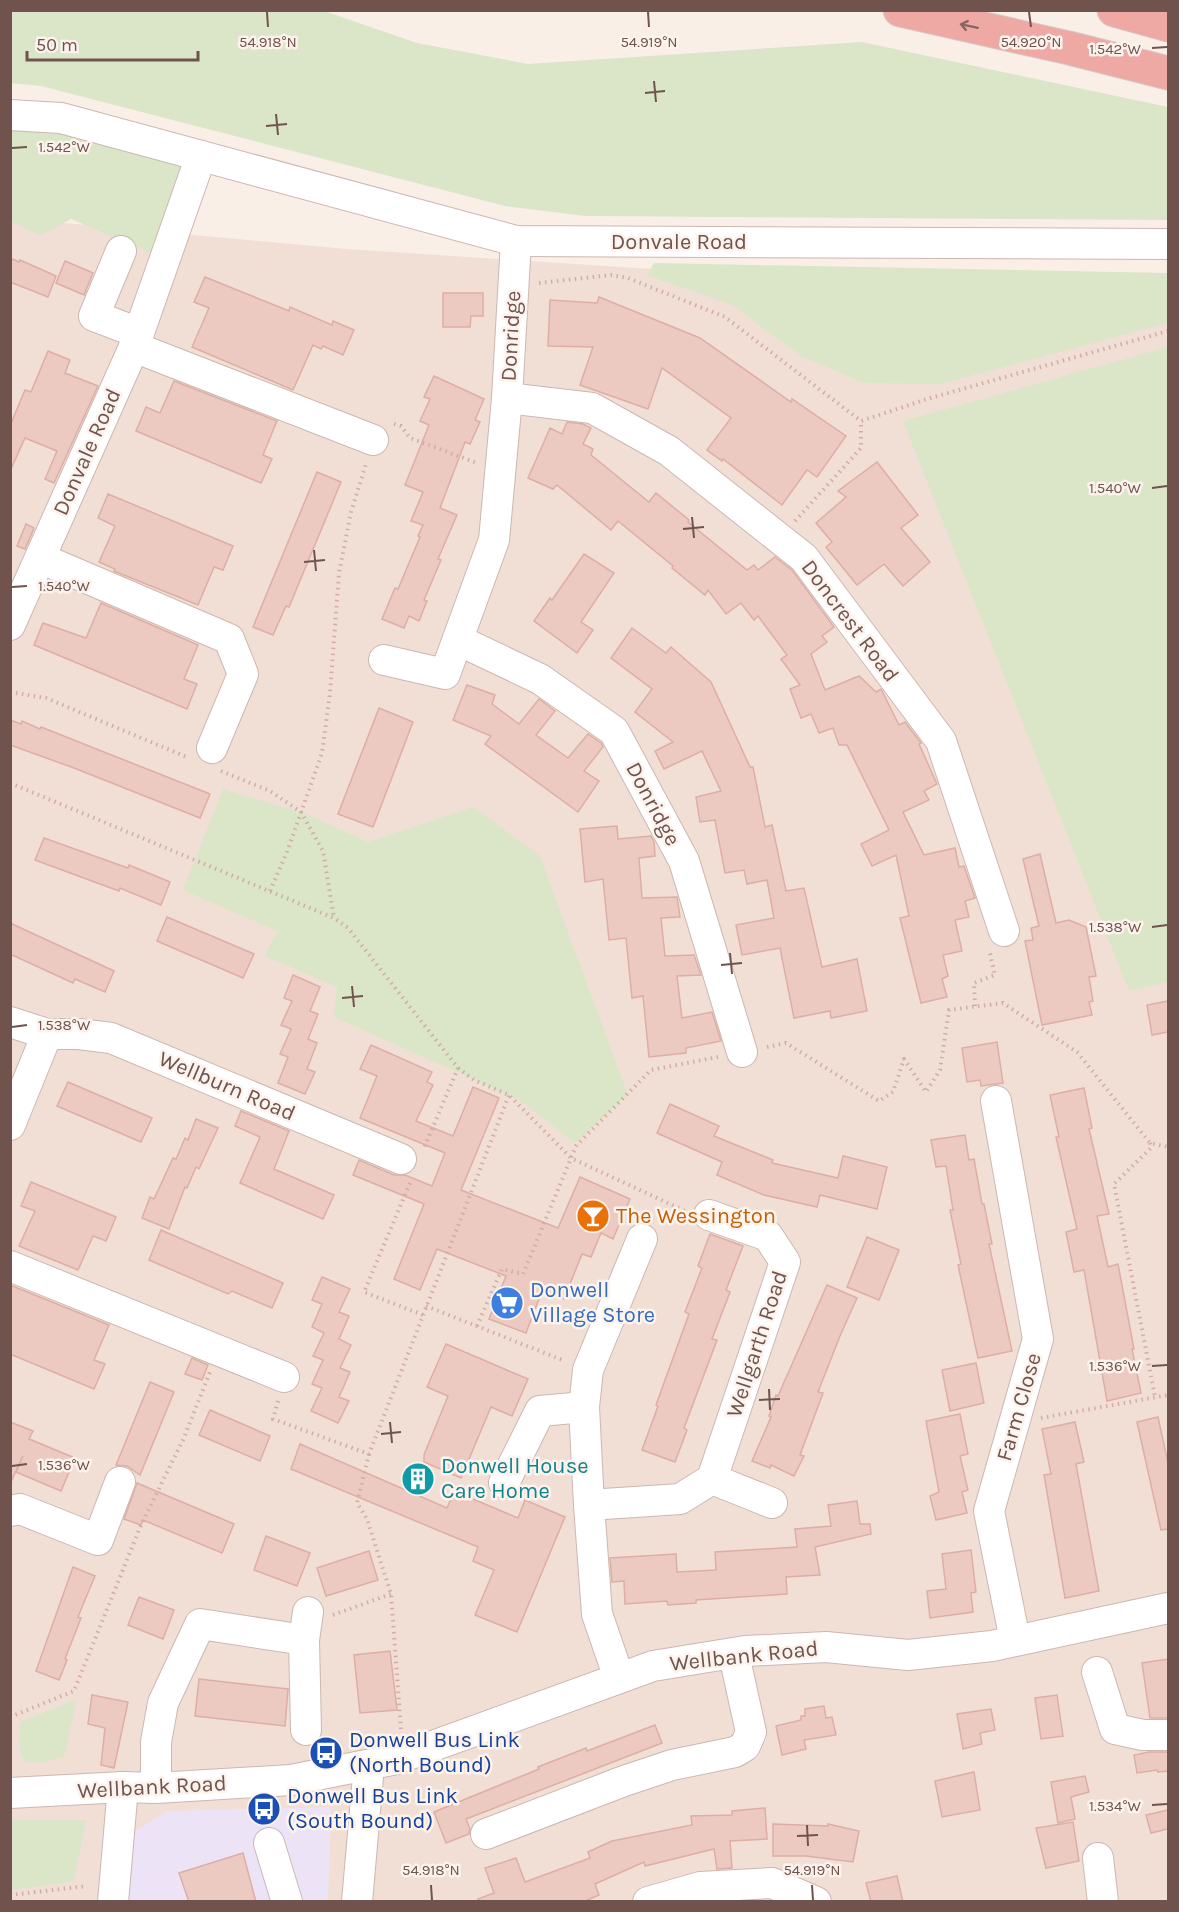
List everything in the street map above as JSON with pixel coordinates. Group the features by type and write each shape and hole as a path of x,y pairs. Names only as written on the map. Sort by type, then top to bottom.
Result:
{"highway":[{"path":"900,10 1168,73"},
{"path":"1114,10 1168,25"}],"street":[{"name":"Donvale Road","path":"10,115 61,118 516,241 1168,244"},
{"name":"Donvale Road","path":"10,625 136,340 201,156"},
{"name":"Donridge","path":"384,660 445,674 494,540 507,398 516,241"},
{"path":"122,251 94,316 136,340 373,440"},
{"name":"Doncrest Road","path":"507,398 592,408 669,451 804,558 941,741 1004,931"},
{"path":"40,558 229,639 243,675 208,759"},
{"name":"Donridge","path":"458,640 540,679 614,730 684,861 742,1052"},
{"name":"Wellburn Road","path":"10,1022 47,1034 79,1034 111,1038 412,1162"},
{"path":"10,1125 47,1034"},
{"name":"Farm Close","path":"996,1101 1038,1339 989,1511 1015,1640"},
{"name":"Wellgarth Road","path":"709,1215 768,1236 785,1262 712,1479"},
{"path":"619,1678 597,1614 584,1407 588,1370 642,1239"},
{"path":"10,1266 284,1377"},
{"path":"504,1483 540,1411 584,1407"},
{"path":"589,1505 680,1499 712,1479 772,1503"},
{"path":"10,1511 20,1509 98,1540 120,1482"},
{"name":"Wellbank Road","path":"10,1794 291,1780 398,1759 653,1666 745,1651 826,1647 908,1655 992,1646 1168,1608"},
{"path":"156,1788 156,1742 163,1703 200,1624 306,1626 306,1730"},
{"path":"486,1834 624,1781 672,1765 735,1752 745,1746 751,1732 734,1654"},
{"path":"1097,1672 1115,1729 1143,1735 1168,1735"},
{"path":"357,1902 369,1765"},
{"path":"113,1902 123,1787"},
{"path":"269,1843 287,1902"},
{"path":"1098,1858 1103,1902"},
{"path":"648,1902 700,1887 772,1883 816,1902"}],"path":[{"path":"513,285 611,275 639,282 725,316 861,421"},
{"path":"861,421 927,399 1168,331"},
{"path":"270,891 287,852 322,753 330,693 339,573 351,512 373,440 383,420 401,426 410,438 501,471"},
{"path":"779,538 861,448 861,421"},
{"path":"10,692 46,698 208,759 270,791 300,812 323,851 334,918"},
{"path":"10,783 334,918 348,928 458,1068 474,1080 509,1095 571,1158 680,1208 699,1220 709,1215"},
{"path":"975,1006 974,983 995,975 987,935 1004,931"},
{"path":"477,1326 502,1269 523,1274 576,1146 651,1070 786,1043 879,1101 893,1092 904,1059 926,1092 940,1070 949,1010 1003,1003 1077,1052 1150,1143 1151,1148 1114,1184 1155,1397"},
{"path":"423,1315 364,1292 412,1162 458,1068"},
{"path":"393,1733 402,1728 391,1594 367,1519 357,1503 369,1454 509,1095"},
{"path":"1150,1143 1168,1147"},
{"path":"426,1306 588,1370"},
{"path":"10,1717 74,1691 141,1526 183,1440 219,1349"},
{"path":"284,1377 273,1419 369,1454"},
{"path":"1014,1424 1168,1395"},
{"path":"306,1626 391,1594"},
{"path":"10,1895 87,1886"}],"shaded area":[{"path":"10,218 347,249 1168,303 1168,1901 11,1901"},
{"path":"331,1807 328,1901 98,1902 102,1833 128,1836 167,1811"}],"green space":[{"path":"10,11 324,11 417,43 528,64 862,42 1168,107 1168,220 585,216 505,206 41,86 11,83"},
{"path":"10,129 57,132 182,163 153,254 71,219 40,236 11,221"},
{"path":"654,263 1168,273 1168,323 940,384 864,383 801,356 732,305 647,275"},
{"path":"1168,347 1168,982 1129,991 903,421"},
{"path":"223,789 306,814 368,842 473,807 540,856 628,1095 575,1143 519,1100 334,1017 337,987 265,956 277,931 183,890"},
{"path":"77,1699 64,1757 40,1763 25,1762 20,1748 20,1722"},
{"path":"10,1820 86,1820 74,1881 11,1890"}],"building":[{"path":"10,258 56,276 48,297 10,282"},
{"path":"65,261 93,273 84,295 56,283"},
{"path":"205,277 289,311 290,307 332,325 333,321 354,330 343,355 323,346 321,349 313,345 293,390 192,347 209,308 194,302"},
{"path":"443,293 483,293 483,316 471,316 470,327 443,327"},
{"path":"599,297 700,338 791,402 792,399 846,436 817,477 807,470 782,505 723,459 722,461 707,450 731,418 662,368 648,409 580,385 593,347 548,346 550,300 597,303"},
{"path":"48,351 70,360 65,373 98,386 54,483 45,479 57,451 25,438 10,471 10,426 25,390 31,392"},
{"path":"434,376 484,399 475,420 480,422 470,444 465,442 440,508 457,515 438,559 441,560 424,600 427,601 419,621 409,616 404,628 382,619 395,588 398,589 423,525 411,521 423,492 405,485 429,425 420,421 430,399 424,397"},
{"path":"174,381 277,421 263,455 272,459 261,483 136,431 146,407 160,413"},
{"path":"567,422 583,424 591,428 583,444 593,449 591,455 649,502 656,493 747,570 754,565 758,570 775,557 792,570 834,627 822,636 827,642 811,654 825,690 859,676 876,692 881,689 899,725 905,722 921,743 919,744 937,784 924,791 929,800 903,812 924,855 955,848 959,867 964,866 975,898 965,901 969,917 955,920 962,951 943,955 948,976 942,979 947,997 921,1003 900,918 909,916 896,855 872,866 861,844 889,830 847,745 839,745 833,728 819,733 811,714 801,718 790,689 800,685 781,659 787,655 758,616 754,620 741,603 726,614 708,590 705,595 618,521 611,530 557,485 553,489 528,478 550,428 562,434"},
{"path":"877,462 918,515 901,528 930,562 903,586 884,564 857,585 826,547 832,542 816,523 846,497 838,491"},
{"path":"317,472 341,482 289,607 286,606 273,635 253,627"},
{"path":"108,494 233,546 223,570 214,567 198,605 114,571 115,569 99,562 115,526 98,518"},
{"path":"26,524 34,528 25,549 17,546"},
{"path":"584,554 614,573 581,622 593,630 577,653 534,621 550,598 552,600"},
{"path":"101,603 198,645 184,679 197,684 187,709 34,645 43,623 86,638"},
{"path":"632,628 666,653 671,647 711,682 750,767 753,767 765,827 772,825 786,891 804,888 822,967 857,959 867,1011 831,1018 830,1011 794,1018 780,948 742,955 736,925 774,918 767,880 747,884 744,870 725,873 715,820 700,822 696,797 721,791 702,751 664,769 655,751 673,742 635,712 652,689 611,658"},
{"path":"467,685 495,695 492,704 519,724 539,699 555,711 536,735 568,758 588,734 601,743 603,747 584,771 599,781 578,812 485,744 491,736 453,720"},
{"path":"379,708 413,722 373,827 338,814"},
{"path":"10,720 21,724 22,721 40,729 41,727 210,794 200,818 10,745"},
{"path":"617,826 618,839 651,836 654,842 655,856 639,858 642,898 677,897 680,917 661,918 665,956 694,955 701,975 677,976 682,1018 712,1012 721,1041 686,1048 686,1053 649,1057 643,996 632,998 626,938 609,940 603,879 585,882 580,829"},
{"path":"44,838 128,868 129,865 170,882 161,905 120,888 119,891 35,860"},
{"path":"1040,854 1056,923 1069,920 1086,927 1096,976 1089,977 1093,1001 1089,1002 1092,1015 1042,1025 1025,941 1033,940 1031,928 1039,926 1023,859"},
{"path":"167,917 254,954 243,978 157,941"},
{"path":"10,923 114,971 105,992 75,979 73,983 10,954"},
{"path":"293,975 320,987 310,1011 318,1014 308,1039 317,1043 307,1069 315,1072 305,1094 278,1083 288,1057 280,1054 291,1029 281,1025 292,1001 284,998"},
{"path":"1168,1001 1168,1032 1152,1035 1147,1005"},
{"path":"997,1042 1003,1083 981,1086 980,1080 967,1082 962,1048"},
{"path":"371,1045 432,1072 427,1082 433,1085 416,1121 453,1136 473,1087 499,1098 461,1190 558,1228 580,1177 630,1199 613,1239 601,1233 591,1257 582,1254 564,1299 542,1291 526,1333 489,1319 506,1276 437,1249 420,1290 394,1279 424,1204 353,1175 359,1160 394,1175 405,1175 432,1186 445,1153 360,1118 377,1076 360,1069"},
{"path":"68,1082 152,1118 141,1142 57,1106"},
{"path":"1084,1088 1092,1128 1089,1129 1109,1214 1097,1216 1108,1267 1118,1264 1141,1393 1107,1401 1084,1270 1074,1272 1066,1232 1077,1229 1056,1137 1059,1137 1050,1095"},
{"path":"670,1104 719,1126 714,1136 773,1160 772,1163 838,1178 843,1156 887,1167 877,1209 820,1195 817,1207 764,1195 717,1175 722,1162 657,1133"},
{"path":"241,1111 289,1131 274,1169 334,1195 323,1219 240,1183 260,1137 235,1126"},
{"path":"196,1119 218,1128 199,1169 196,1167 187,1188 185,1187 169,1229 142,1218 150,1197 154,1199 173,1158 176,1159 185,1138 188,1140"},
{"path":"965,1135 969,1160 974,1159 982,1204 984,1204 992,1244 989,1244 1012,1351 978,1358 958,1265 961,1264 950,1210 953,1210 946,1166 936,1167 931,1140"},
{"path":"31,1182 116,1217 106,1241 93,1236 78,1270 19,1246 35,1211 21,1206"},
{"path":"161,1230 283,1283 272,1308 232,1291 228,1294 149,1260"},
{"path":"710,1234 743,1246 726,1290 730,1292 712,1339 717,1340 684,1428 687,1430 675,1462 642,1450 689,1314 685,1312 702,1268 698,1266"},
{"path":"867,1237 899,1250 879,1300 847,1287"},
{"path":"322,1277 350,1289 339,1312 349,1316 339,1339 351,1345 340,1368 350,1372 339,1397 349,1401 338,1423 311,1411 322,1388 312,1384 323,1360 313,1356 324,1333 312,1327 322,1304 312,1300"},
{"path":"10,1285 109,1325 94,1360 105,1364 94,1389 10,1354"},
{"path":"827,1285 857,1298 818,1392 823,1393 800,1455 804,1456 794,1476 771,1465 770,1468 752,1461 771,1417 769,1416 776,1395 778,1396"},
{"path":"446,1344 528,1379 512,1416 491,1407 461,1478 424,1462 424,1455 448,1396 427,1387"},
{"path":"192,1358 208,1365 202,1380 185,1374"},
{"path":"976,1363 984,1403 950,1411 942,1370"},
{"path":"150,1382 174,1392 140,1475 127,1466 116,1465"},
{"path":"210,1410 270,1436 260,1461 199,1435"},
{"path":"960,1414 968,1454 960,1456 968,1490 962,1492 967,1513 936,1520 930,1496 939,1492 926,1421"},
{"path":"1158,1417 1168,1463 1168,1529 1161,1530 1137,1422"},
{"path":"10,1422 33,1431 29,1439 75,1458 61,1491 16,1472 23,1456 10,1484"},
{"path":"1075,1422 1084,1462 1076,1464 1099,1591 1065,1598 1044,1475 1051,1474 1042,1429"},
{"path":"300,1444 447,1508 454,1491 518,1518 525,1500 565,1517 517,1632 475,1615 494,1570 473,1561 478,1547 291,1469"},
{"path":"137,1483 234,1524 222,1553 143,1520 141,1525 124,1519"},
{"path":"857,1501 860,1524 870,1524 871,1534 815,1547 820,1575 786,1577 787,1594 696,1600 696,1603 668,1605 667,1601 625,1604 624,1581 612,1582 610,1558 676,1554 677,1572 716,1570 715,1552 797,1547 795,1529 831,1526 828,1505"},
{"path":"266,1536 310,1553 297,1586 254,1570"},
{"path":"971,1550 976,1592 971,1593 973,1612 930,1618 927,1591 946,1589 942,1554"},
{"path":"369,1551 378,1580 326,1596 317,1568"},
{"path":"73,1567 95,1576 78,1617 81,1618 59,1680 36,1671"},
{"path":"139,1597 174,1610 163,1639 128,1625"},
{"path":"390,1651 397,1710 360,1713 354,1655"},
{"path":"1168,1659 1168,1718 1150,1718 1142,1663"},
{"path":"199,1679 288,1689 285,1726 195,1716"},
{"path":"92,1695 128,1702 114,1768 101,1765 105,1728 88,1724"},
{"path":"1057,1695 1063,1736 1041,1739 1035,1698"},
{"path":"824,1706 826,1718 832,1717 836,1735 804,1740 806,1749 782,1755 776,1726 801,1720 801,1716 805,1716 805,1709"},
{"path":"991,1709 995,1730 980,1733 982,1744 963,1749 957,1714"},
{"path":"655,1725 662,1743 466,1819 470,1829 469,1834 446,1843 434,1812 586,1748 587,1751"},
{"path":"1168,1752 1168,1771 1137,1773 1134,1755"},
{"path":"974,1772 980,1810 942,1817 935,1781"},
{"path":"1085,1776 1089,1792 1071,1797 1075,1819 1058,1823 1051,1782"},
{"path":"765,1808 767,1839 730,1841 732,1868 717,1869 714,1849 645,1866 644,1862 595,1884 599,1895 583,1902 478,1902 478,1899 494,1893 485,1868 516,1858 525,1882 590,1858 588,1852 612,1841 692,1825 691,1816 732,1815 732,1811"},
{"path":"1168,1810 1168,1829 1151,1833 1146,1815"},
{"path":"1073,1822 1079,1861 1046,1868 1036,1828"},
{"path":"773,1824 828,1826 828,1824 859,1831 853,1862 806,1856 773,1856"},
{"path":"243,1853 256,1902 189,1902 179,1873"},
{"path":"897,1876 903,1902 871,1902 866,1883"}],"place":[{"name":"The Wessington","path":"593,1216"},
{"name":"Donwell Village Store","path":"507,1303"},
{"name":"Donwell House Care Home","path":"418,1479"},
{"name":"Donwell Bus Link (North Bound)","path":"326,1753"},
{"name":"Donwell Bus Link (South Bound)","path":"264,1809"}]}
